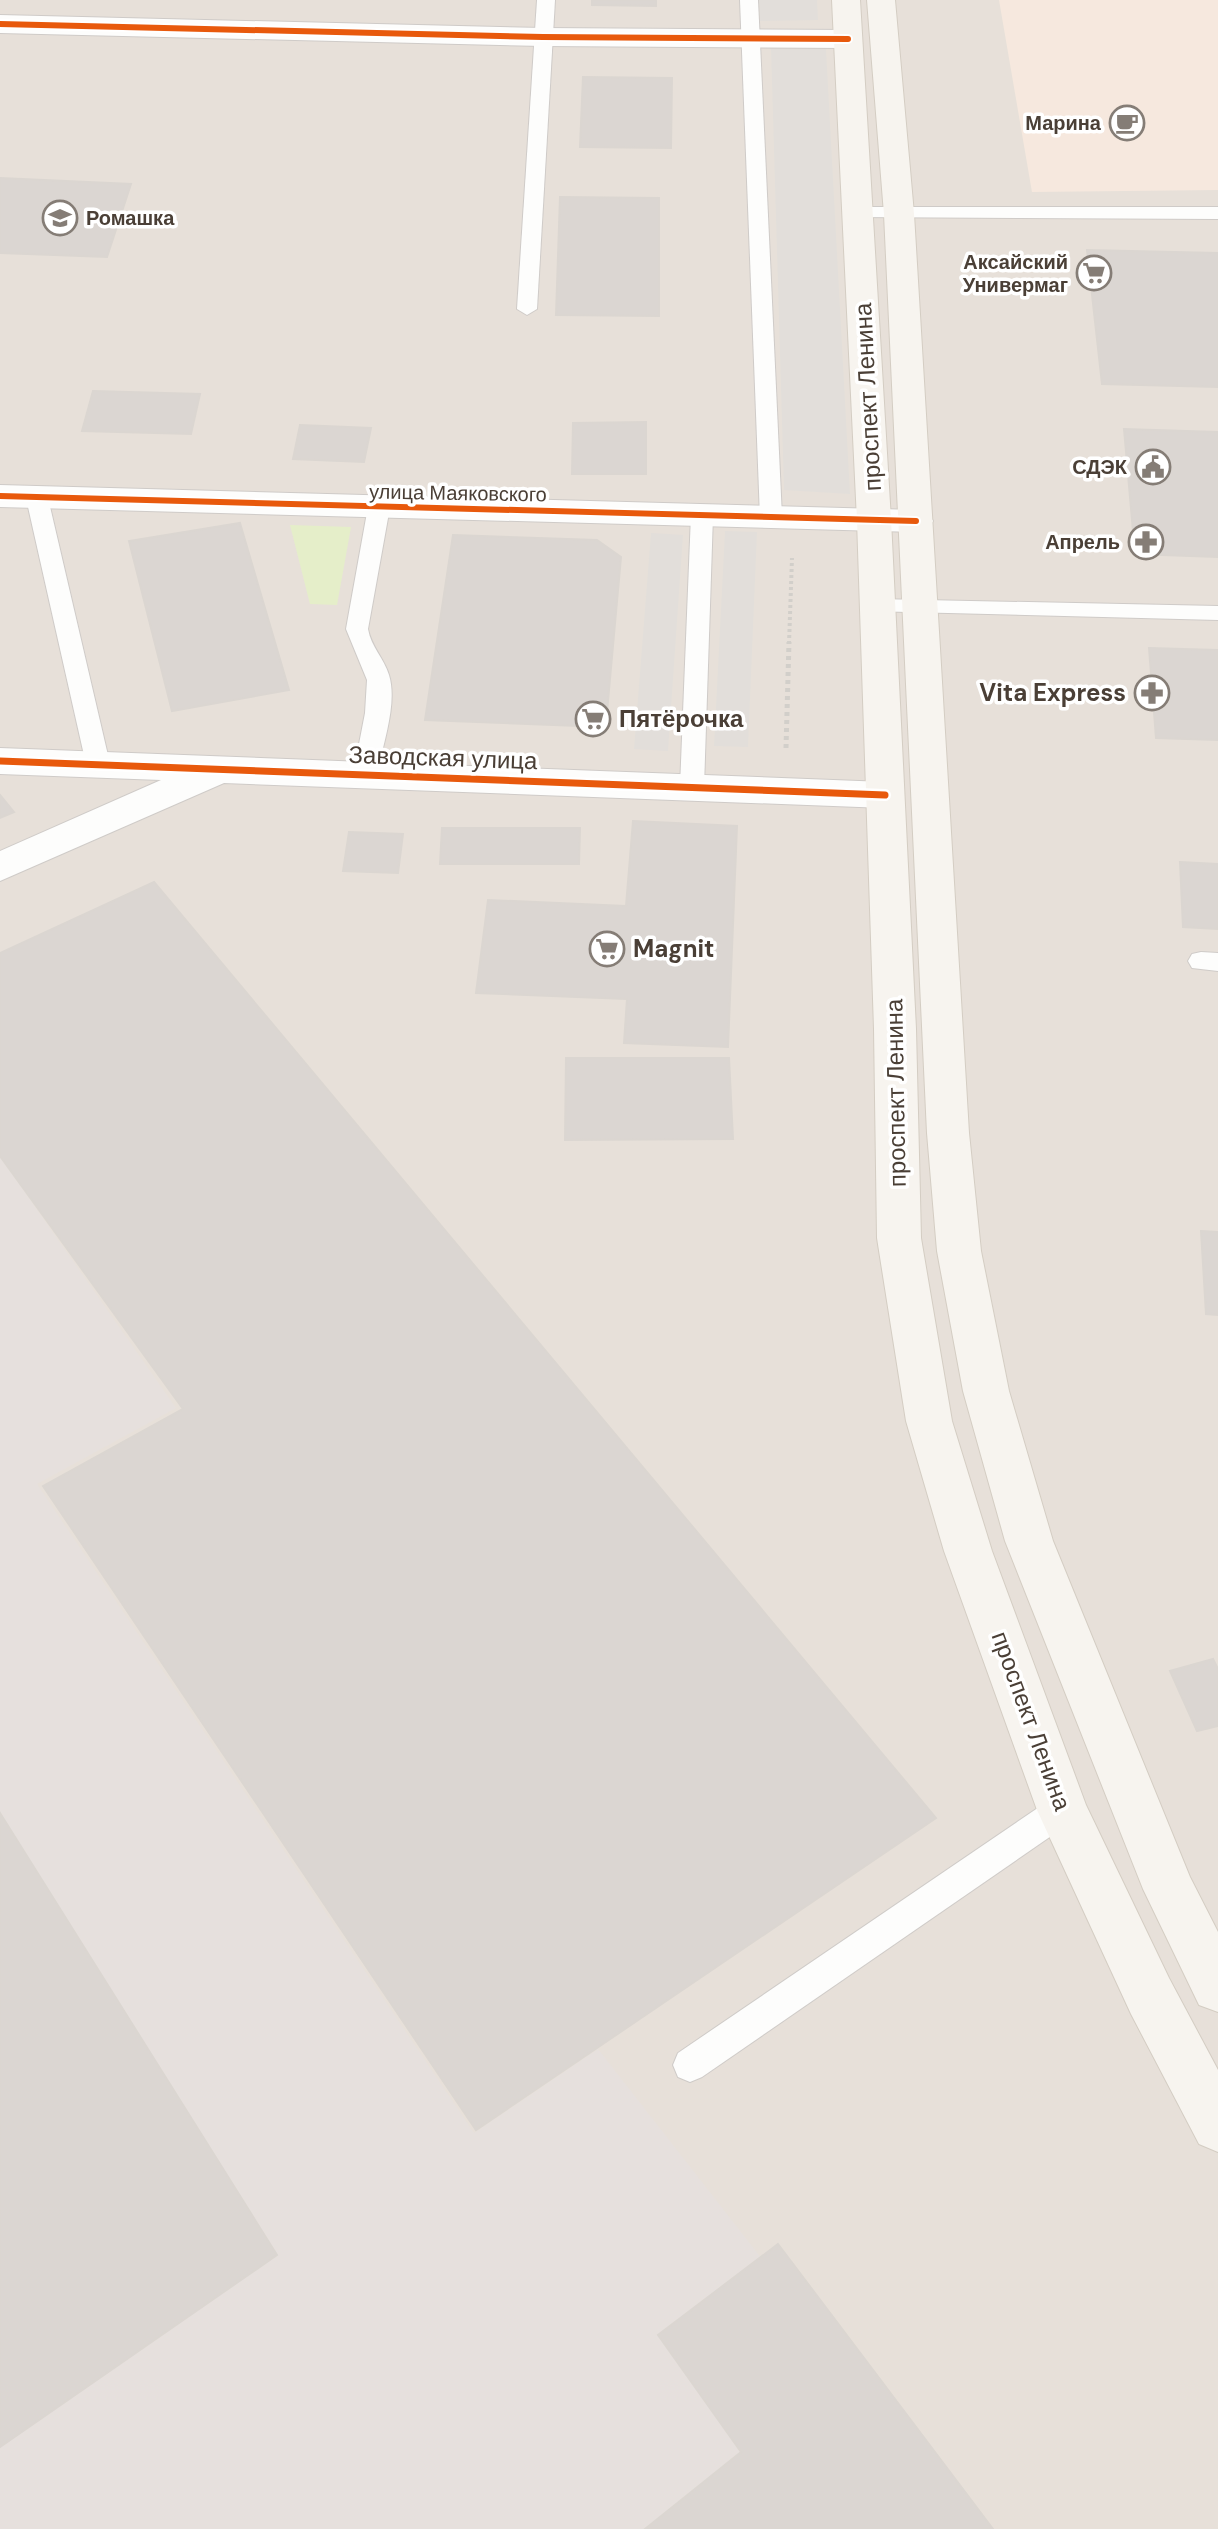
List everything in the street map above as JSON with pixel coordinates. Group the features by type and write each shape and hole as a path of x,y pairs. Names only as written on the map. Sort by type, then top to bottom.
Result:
{"main road":[{"name":"проспект Ленина","path":"881,0 899,214 948,1133 959,1251 986,1391 1029,1541 1169,1889 1218,1987"},
{"name":"проспект Ленина","path":"847,20 874,520 895,1029 899,1238 929,1421 968,1551 1062,1810 1150,1996 1218,2125"}],"street":[{"path":"0,24 750,39 847,20"},
{"name":"улица Маяковского","path":"0,496 916,521"},
{"name":"Заводская улица","path":"0,761 885,795"},
{"path":"0,867 222,769"}],"lane":[{"path":"527,309 546,0"},
{"path":"749,0 771,517"},
{"path":"858,213 1218,213"},
{"path":"37,498 98,764"},
{"path":"365,775 379,687 375,669 358,639 357,629 379,507"},
{"path":"692,787 702,515"},
{"path":"876,606 1218,613"},
{"path":"690,2065 1062,1810"}],"path":[{"path":"786,753 792,551"}],"shaded area":[{"path":"0,0 1218,0 1218,2529 0,2529"},
{"path":"759,0 817,0 818,20 760,21"},
{"path":"999,0 1218,0 1218,190 1032,192"},
{"path":"771,48 826,49 850,494 784,490"},
{"path":"725,531 757,532 748,747 714,746"},
{"path":"651,533 683,535 668,751 634,749"},
{"path":"0,1157 176,1408 37,1484 474,2133 598,2049 973,2529 0,2529"}],"green space":[{"path":"290,525 351,527 337,605 310,604"}],"building":[{"path":"592,0 656,0 656,6 592,5"},
{"path":"583,77 672,78 671,148 580,147"},
{"name":"Ромашка","path":"0,178 131,184 107,257 0,253"},
{"path":"560,197 659,198 659,316 556,315"},
{"path":"1087,250 1218,253 1218,387 1102,384"},
{"path":"93,391 200,394 191,434 82,431"},
{"path":"646,422 646,474 572,474 573,423"},
{"path":"300,425 371,428 364,462 293,459"},
{"path":"1124,429 1218,432 1218,557 1135,554"},
{"path":"240,523 289,690 172,711 129,541"},
{"path":"453,535 597,540 621,557 607,712 579,726 425,720"},
{"path":"1149,648 1218,650 1218,740 1156,738"},
{"path":"0,795 14,812 0,818"},
{"name":"Magnit","path":"633,821 737,826 728,1047 624,1043 627,999 476,993 488,900 626,906"},
{"path":"442,828 580,828 579,864 440,864"},
{"path":"349,832 403,834 398,873 343,871"},
{"path":"1180,862 1218,864 1218,929 1183,927"},
{"path":"154,882 936,1818 476,2130 43,1486 183,1409 0,1156 0,953"},
{"path":"566,1058 729,1058 733,1139 565,1140"},
{"path":"1201,1231 1218,1232 1218,1315 1206,1314"},
{"path":"1213,1659 1218,1669 1218,1726 1197,1731 1170,1671"},
{"path":"0,1813 277,2255 0,2447"},
{"path":"778,2244 993,2529 645,2529 741,2452 658,2335"}],"cycle path":[{"path":"0,24 543,37 848,39"},
{"path":"0,496 916,521"},
{"path":"0,761 885,795"}],"place":[{"name":"Марина","path":"1127,123"},
{"name":"Ромашка","path":"60,218"},
{"name":"Аксайский Универмаг","path":"1094,273"},
{"name":"СДЭК","path":"1153,467"},
{"name":"Апрель","path":"1146,542"},
{"name":"Vita Express","path":"1152,693"},
{"name":"Пятёрочка","path":"593,719"},
{"name":"Magnit","path":"607,949"}]}
